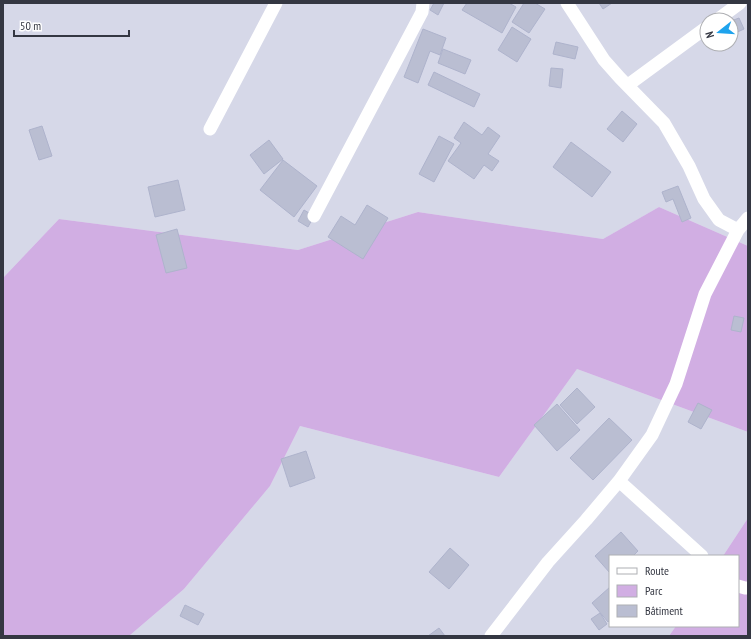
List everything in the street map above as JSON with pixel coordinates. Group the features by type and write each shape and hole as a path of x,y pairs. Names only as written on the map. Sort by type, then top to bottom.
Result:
{"street":[{"path":"210,129 276,3"},
{"path":"314,216 422,12 423,3"},
{"path":"567,3 604,60 664,123 689,166 704,199 719,220 738,230"},
{"path":"728,12 740,3"},
{"path":"628,85 699,33"},
{"path":"491,636 548,562 619,481 652,435 676,384 705,294 738,230 748,218"},
{"path":"619,481 701,555"}],"shaded area":[{"path":"3,3 748,3 748,246 659,207 603,239 418,212 298,250 59,219 3,278"},
{"path":"577,369 748,432 748,518 724,555 609,555 609,627 675,627 669,636 129,636 184,589 270,486 300,426 499,477"}],"green space":[{"path":"659,207 748,246 748,432 577,369 499,477 300,426 270,486 184,589 129,636 3,636 3,278 59,219 298,250 418,212 603,239"},
{"path":"748,518 748,636 669,636 675,627 739,627 739,555 724,555"}],"building":[{"path":"434,3 444,3 438,15 430,10"},
{"path":"467,3 509,3 516,7 502,33 462,10"},
{"path":"524,3 535,3 545,9 529,33 512,22"},
{"path":"599,3 612,3 603,9"},
{"path":"739,18 744,29 739,31"},
{"path":"512,27 531,39 517,62 498,50"},
{"path":"423,29 446,38 440,55 430,51 418,83 404,77"},
{"path":"556,42 578,47 575,59 553,54"},
{"path":"443,49 471,60 465,74 438,63"},
{"path":"551,68 563,69 561,88 549,86"},
{"path":"434,72 480,94 474,107 428,85"},
{"path":"622,111 637,124 623,142 607,129"},
{"path":"464,122 482,135 488,127 500,136 488,154 499,161 492,171 484,165 474,179 448,161 461,143 454,138"},
{"path":"42,126 52,156 39,160 29,130"},
{"path":"439,136 454,144 434,182 419,174"},
{"path":"269,140 283,159 264,174 250,155"},
{"path":"571,142 611,172 592,197 553,167"},
{"path":"283,160 317,186 294,217 260,190"},
{"path":"178,180 185,210 155,217 148,187"},
{"path":"678,186 691,218 682,222 673,199 666,202 662,192"},
{"path":"367,205 388,218 363,259 328,237 341,216 355,225"},
{"path":"304,210 314,216 308,227 298,221"},
{"path":"177,229 187,268 166,273 156,235"},
{"path":"734,316 744,318 741,332 731,330"},
{"path":"577,388 595,407 577,424 560,405"},
{"path":"698,403 712,410 701,429 688,422"},
{"path":"557,404 580,430 557,451 534,425"},
{"path":"609,418 632,440 593,480 570,458"},
{"path":"306,451 315,478 290,487 281,459"},
{"path":"621,532 638,551 634,555 609,555 609,572 595,556"},
{"path":"450,548 469,565 449,589 429,572"},
{"path":"609,588 608,622 592,603"},
{"path":"185,605 204,614 198,625 180,616"},
{"path":"600,613 607,624 599,630 591,619"},
{"path":"439,628 445,636 428,636"}]}
